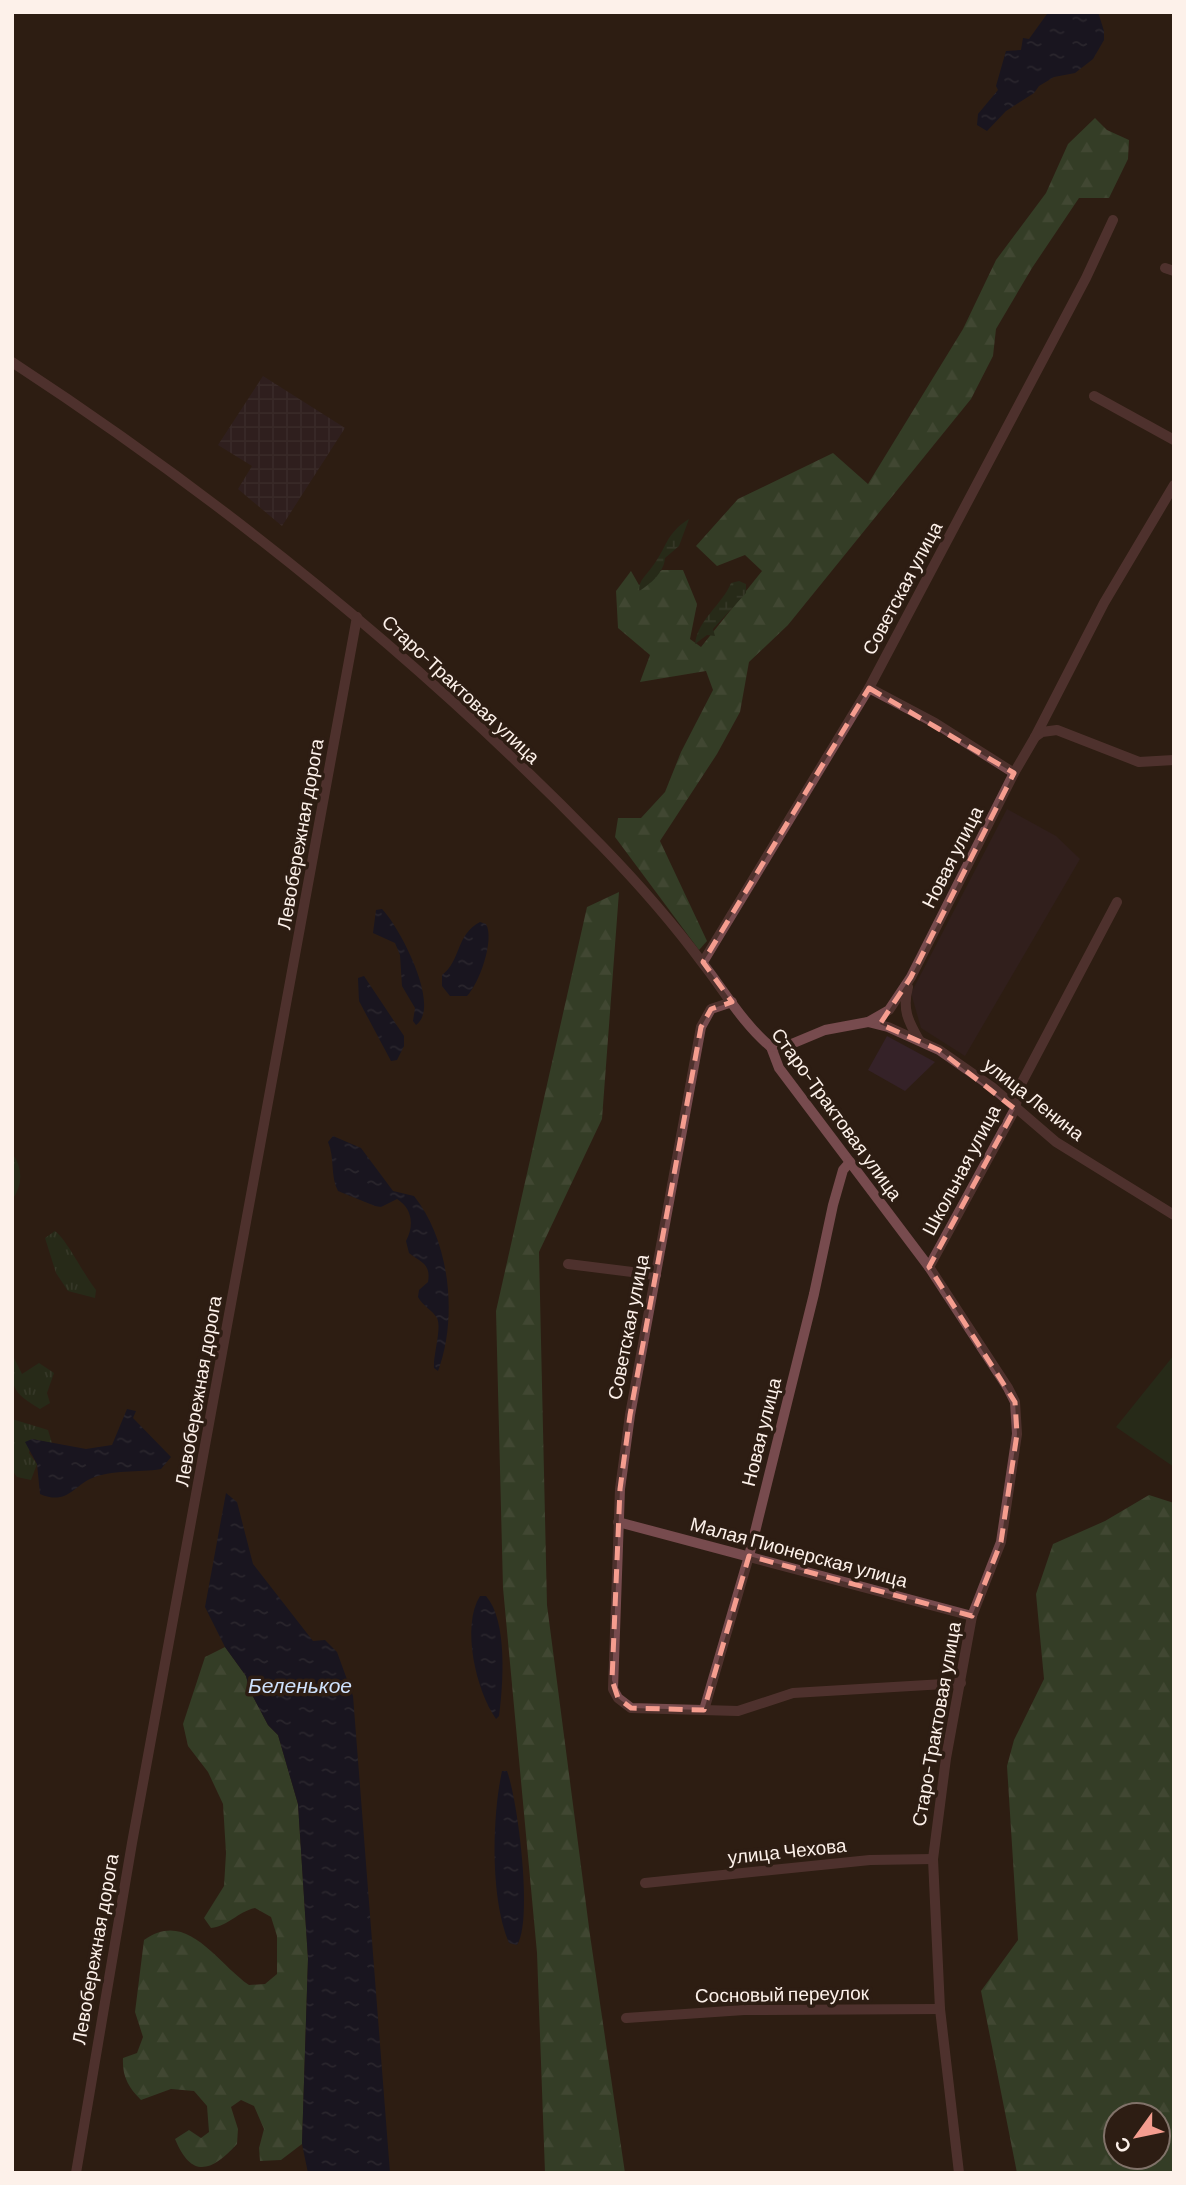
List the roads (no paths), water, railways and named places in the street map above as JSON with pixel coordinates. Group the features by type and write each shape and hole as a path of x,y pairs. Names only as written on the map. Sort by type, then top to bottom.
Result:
{"street":[{"name":"Советская улица","path":"703,962 869,688 1086,278 1113,220"},
{"name":"Старо-Трактовая улица","path":"12,362 107,424 215,502 357,617 576,820 703,962 732,1002 771,1047 779,1068 929,1267 1008,1388 1018,1417 1002,1542 972,1616 946,1758 933,1859 940,2009 959,2173"},
{"path":"1094,396 1174,440"},
{"name":"Новая улица","path":"771,1047 789,1045 825,1030 868,1022 889,1010 911,977 1104,603 1174,485"},
{"name":"Левобережная дорога","path":"76,2173 132,1843 357,617"},
{"path":"869,688 935,723 1014,773"},
{"path":"1035,737 1042,732 1057,730 1139,762 1174,760"},
{"name":"Школьная улица","path":"929,1267 1015,1109 1020,1086 1117,902"},
{"path":"911,977 905,1008 908,1021 919,1040"},
{"name":"Советская улица","path":"704,1710 631,1708 618,1698 612,1680 618,1522 630,1415 701,1027 711,1009 732,1002"},
{"name":"улица Ленина","path":"868,1022 919,1040 992,1087 1056,1142 1174,1215"},
{"name":"Новая улица","path":"704,1710 749,1556 833,1205 843,1170 850,1162"},
{"path":"568,1264 656,1275"},
{"name":"Малая Пионерская улица","path":"618,1522 972,1616"},
{"path":"704,1710 738,1711 777,1697 810,1691 961,1683"},
{"name":"улица Чехова","path":"645,1883 870,1860 933,1859"},
{"name":"Сосновый переулок","path":"626,2018 744,2010 940,2009"}],"water":[{"path":"1098,12 1104,40 1093,59 1075,73 1054,77 1039,86 1034,93 1006,111 987,131 977,125 978,114 998,90 996,86 1006,51 1021,50 1023,38 1029,39 1047,14"},
{"path":"382,909 407,948 421,985 423,1016 416,1025 413,1021 415,1008 402,986 400,955 395,943 373,933 376,910"},
{"path":"480,922 486,924 489,940 481,972 467,996 450,996 442,986 442,975 453,962 467,933"},
{"path":"364,976 404,1036 404,1046 397,1060 391,1061 359,1001 358,978"},
{"path":"333,1136 361,1148 393,1191 414,1196 436,1235 443,1257 449,1304 448,1328 438,1371 434,1368 438,1322 418,1297 419,1290 428,1282 428,1271 424,1264 409,1253 406,1241 411,1224 409,1213 397,1199 381,1207 338,1191 328,1142"},
{"path":"127,1409 136,1411 133,1418 171,1457 161,1469 98,1476 56,1498 40,1494 37,1464 25,1442 32,1439 86,1449 112,1445"},
{"name":"Беленькое","path":"226,1493 237,1502 253,1564 313,1641 325,1640 337,1652 353,1696 390,2173 308,2173 302,2144 308,1959 298,1804 278,1735 268,1725 250,1691 246,1676 225,1647 205,1607"},
{"path":"480,1596 486,1596 493,1607 501,1637 502,1688 499,1716 496,1719 482,1692 473,1658 472,1624 474,1609"},
{"path":"502,1771 507,1771 511,1786 522,1860 524,1912 522,1932 517,1945 509,1943 503,1925 496,1881 496,1811"}]}
